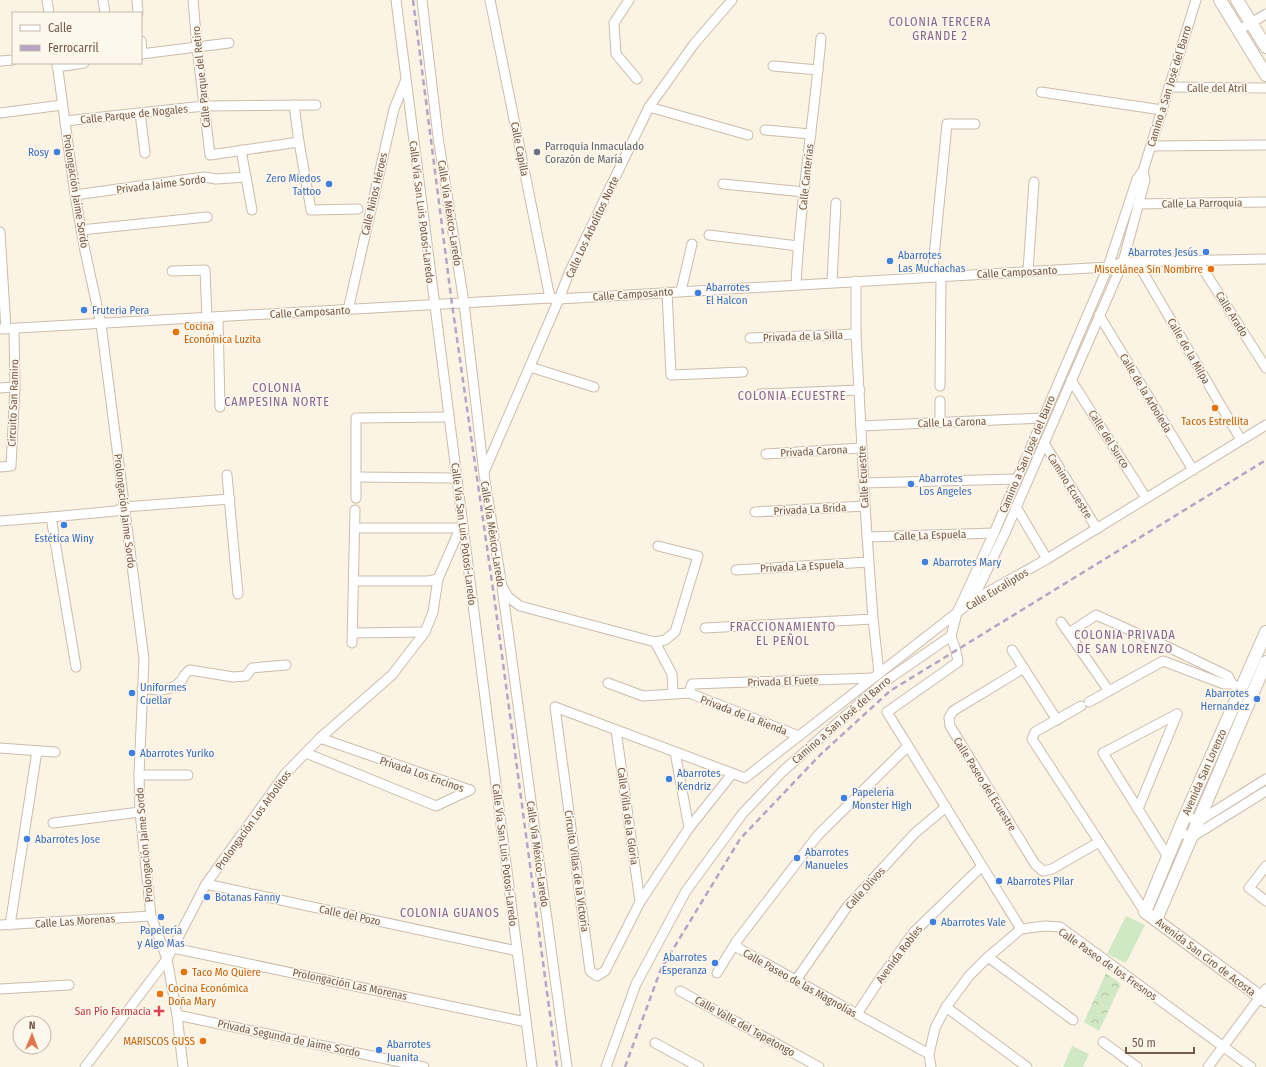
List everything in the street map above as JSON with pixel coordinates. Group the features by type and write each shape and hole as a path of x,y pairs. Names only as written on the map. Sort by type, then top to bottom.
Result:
{"street":[{"path":"47,0 49,12"},
{"path":"103,0 105,12"},
{"path":"137,0 138,12"},
{"name":"Calle Parque del Retiro","path":"193,0 210,155 242,150"},
{"name":"Calle Vía San Luis Potosí-Laredo","path":"396,0 461,525 532,1067"},
{"name":"Calle Vía México-Laredo","path":"422,0 438,137 464,303 484,474 502,587 567,1067"},
{"name":"Calle Capilla","path":"490,0 550,298"},
{"path":"630,0 614,23 616,54 637,79"},
{"name":"Calle Los Arbolitos Norte","path":"484,474 569,273 649,107 694,44 732,0"},
{"name":"Camino a San José del Barro","path":"606,1067 636,984 686,891 743,813 783,771 884,682 951,636 957,613 994,533 1108,267 1137,179 1143,171 1196,0"},
{"path":"1220,0 1266,75"},
{"path":"1237,0 1266,47"},
{"path":"1239,30 1266,14"},
{"name":"Calle Canterías","path":"796,284 798,246 821,38"},
{"path":"142,54 229,43"},
{"path":"0,61 12,60"},
{"path":"57,65 70,64"},
{"name":"Prolongación Jaime Sordo","path":"57,65 75,194 101,324 144,659 139,775 140,812 151,916 167,959 177,1015 183,1067"},
{"path":"773,66 818,70"},
{"name":"Calle Niños Héroes","path":"348,310 394,109 405,80"},
{"name":"Calle del Atril","path":"1169,87 1266,88"},
{"path":"1041,92 1162,110"},
{"path":"0,113 62,105"},
{"path":"294,105 311,210 358,209"},
{"name":"Calle Parque de Nogales","path":"65,121 204,106 316,105"},
{"path":"649,107 748,135"},
{"path":"140,112 145,153"},
{"path":"940,386 936,276 948,124 974,124"},
{"path":"765,130 810,134"},
{"path":"252,210 242,150 299,142"},
{"path":"1151,146 1266,145"},
{"name":"Camino a San José del Barro","path":"972,601 1016,507 1123,262 1145,180 1143,171"},
{"name":"Privada Jaime Sordo","path":"75,194 204,177 216,179 246,178"},
{"path":"1028,271 1034,182"},
{"path":"723,184 804,192"},
{"name":"Calle La Parroquia","path":"1138,204 1266,202"},
{"path":"832,282 836,203"},
{"path":"82,230 207,217"},
{"name":"Circuito San Ramiro","path":"0,232 6,329 15,387 11,466 0,467"},
{"path":"709,235 798,246"},
{"path":"681,291 692,244"},
{"name":"Calle Arado","path":"1198,261 1266,368"},
{"name":"Calle Camposanto","path":"6,329 1108,267 1123,262 1265,261"},
{"name":"Calle de la Milpa","path":"1137,262 1241,440"},
{"path":"172,271 205,270 207,318"},
{"name":"Calle Ecuestre","path":"856,281 856,334 860,390 861,448 876,676"},
{"path":"667,292 671,375 743,372"},
{"name":"Calle de la Arboleda","path":"1099,315 1193,470"},
{"path":"218,317 220,407"},
{"name":"Privada de la Silla","path":"750,338 856,334"},
{"path":"530,367 594,387"},
{"name":"Calle del Surco","path":"1071,380 1146,498"},
{"path":"0,388 15,387"},
{"path":"760,394 860,390"},
{"path":"940,402 940,422"},
{"path":"356,498 356,418 448,416"},
{"name":"Calle La Carona","path":"861,426 1042,418"},
{"name":"Calle Eucaliptos","path":"745,778 972,601 1047,560 1266,425"},
{"name":"Camino Ecuestre","path":"1044,443 1097,529"},
{"name":"Privada Carona","path":"766,454 861,448"},
{"path":"227,475 238,594"},
{"path":"356,477 456,478"},
{"path":"864,482 1017,479"},
{"path":"0,521 116,511 124,507 230,500"},
{"name":"Privada La Brida","path":"755,512 865,506"},
{"path":"1016,507 1047,560"},
{"path":"352,643 355,510"},
{"path":"51,517 76,667"},
{"path":"355,528 461,525"},
{"name":"Prolongación Los Arbolitos","path":"84,1067 167,959 206,884 285,774 320,738 392,675 424,632 433,612 438,579 461,525"},
{"name":"Calle La Espuela","path":"867,537 994,533"},
{"path":"502,587 508,597 520,606 655,642 665,640 675,632 698,556 658,546"},
{"name":"Privada La Espuela","path":"736,570 868,562"},
{"path":"354,581 428,581 438,579"},
{"path":"1069,633 1096,616 1168,647 1228,676 1237,686"},
{"path":"705,628 873,619"},
{"path":"1062,622 1108,691"},
{"path":"353,633 424,632"},
{"name":"Avenida San Lorenzo","path":"1145,912 1237,686 1254,660 1266,632"},
{"path":"931,1067 929,1054 935,1028 946,1007 970,976 988,957 1021,929 887,712 958,662 951,636"},
{"path":"655,642 672,674 673,694"},
{"path":"1145,912 1032,739 1035,732 1163,661 1168,647"},
{"path":"1012,650 1057,720"},
{"path":"1254,660 1266,665"},
{"path":"1163,661 1224,684 1237,686"},
{"name":"Avenida San Lorenzo","path":"1156,920 1266,665"},
{"path":"142,689 168,690 180,682 185,673 190,670 233,677 246,676 252,668 286,666"},
{"name":"Calle Paseo del Ecuestre","path":"1024,668 953,712 949,718 950,726 1035,864 1043,871 1052,869 1099,842"},
{"name":"Privada El Fuete","path":"689,693 692,684 876,676"},
{"path":"608,683 644,696 689,693"},
{"name":"Privada de la Rienda","path":"689,693 799,736"},
{"name":"Circuito Villas de la Victoría","path":"732,774 689,828 640,902 605,971 597,976 590,971 555,707 745,778"},
{"path":"1138,808 1177,714 1103,753 1168,857"},
{"name":"Calle Villa de la Gloria","path":"616,730 640,902"},
{"name":"Privada Los Encinos","path":"306,753 436,806 470,790 320,738"},
{"name":"Calle Paseo de las Magnolias","path":"908,746 818,835 736,942 738,948 929,1054"},
{"path":"0,748 55,752"},
{"path":"784,748 795,760"},
{"path":"10,925 37,751"},
{"path":"675,752 689,828"},
{"path":"139,775 188,775"},
{"path":"1185,816 1199,821 1266,779"},
{"path":"1178,832 1192,837 1266,791"},
{"name":"Calle Olivos","path":"796,980 847,907 915,833 946,806"},
{"path":"53,824 140,812"},
{"name":"Avenida Robles","path":"857,1014 914,932 982,866"},
{"path":"1264,896 1249,888 1266,866"},
{"name":"Calle del Pozo","path":"206,884 517,951"},
{"name":"Avenida San Ciro de Acosta","path":"1145,912 1264,996"},
{"name":"Calle Las Morenas","path":"0,925 151,916"},
{"name":"Calle Paseo de los Fresnos","path":"1021,929 1045,926 1060,928 1251,1067"},
{"path":"717,973 736,942"},
{"name":"Prolongación Las Morenas","path":"173,948 526,1022"},
{"path":"988,957 1073,1020"},
{"path":"0,989 69,985"},
{"name":"Calle Valle del Tepetongo","path":"680,991 808,1064 819,1067"},
{"path":"1208,1067 1264,996"},
{"path":"946,1007 1027,1067"},
{"name":"Privada Segunda de Jaime Sordo","path":"177,1015 424,1067"},
{"path":"1103,1042 1137,1067"},
{"path":"654,1043 699,1067"}],"green space":[{"path":"1126,916 1145,925 1126,963 1107,954"},
{"path":"1106,973 1121,984 1099,1031 1084,1022"},
{"path":"1072,1046 1089,1054 1083,1067 1063,1067"}],"railway":[{"path":"413,0 452,304 495,603 557,1067"},
{"path":"625,1067 661,969 740,839 820,755 890,691 1266,460"}],"place":[{"name":"Rosy","path":"57,152"},
{"name":"Parroquia Inmaculado Corazón de María","path":"537,152"},
{"name":"Zero Miedos Tattoo","path":"329,184"},
{"name":"Abarrotes Jesús","path":"1206,252"},
{"name":"Abarrotes Las Muchachas","path":"890,261"},
{"name":"Miscelánea Sin Nombrre","path":"1211,269"},
{"name":"Abarrotes El Halcon","path":"698,293"},
{"name":"Fruteria Pera","path":"84,310"},
{"name":"Cocina Económica Luzita","path":"176,332"},
{"name":"Tacos Estrellita","path":"1215,408"},
{"name":"Abarrotes Los Angeles","path":"911,484"},
{"name":"Estética Winy","path":"64,525"},
{"name":"Abarrotes Mary","path":"925,562"},
{"name":"Uniformes Cuellar","path":"132,693"},
{"name":"Abarrotes Hernandez","path":"1257,699"},
{"name":"Abarrotes Yuriko","path":"132,753"},
{"name":"Abarrotes Kendriz","path":"669,779"},
{"name":"Papelería Monster High","path":"844,798"},
{"name":"Abarrotes Jose","path":"27,839"},
{"name":"Abarrotes Manueles","path":"797,858"},
{"name":"Abarrotes Pilar","path":"999,881"},
{"name":"Botanas Fanny","path":"207,897"},
{"name":"Papelería y Algo Mas","path":"161,917"},
{"name":"Abarrotes Vale","path":"933,922"},
{"name":"Abarrotes Esperanza","path":"715,963"},
{"name":"Taco Mo Quiere","path":"184,972"},
{"name":"Cocina Económica Doña Mary","path":"160,994"},
{"name":"San Pío Farmacia","path":"159,1011"},
{"name":"MARISCOS GUSS","path":"203,1041"},
{"name":"Abarrotes Juanita","path":"379,1050"}],"district":[{"name":"COLONIA TERCERA GRANDE 2","path":"940,29"},
{"name":"COLONIA CAMPESINA NORTE","path":"277,395"},
{"name":"COLONIA ECUESTRE","path":"792,396"},
{"name":"FRACCIONAMIENTO EL PEÑOL","path":"783,634"},
{"name":"COLONIA PRIVADA DE SAN LORENZO","path":"1125,642"},
{"name":"COLONIA GUANOS","path":"450,913"}]}
